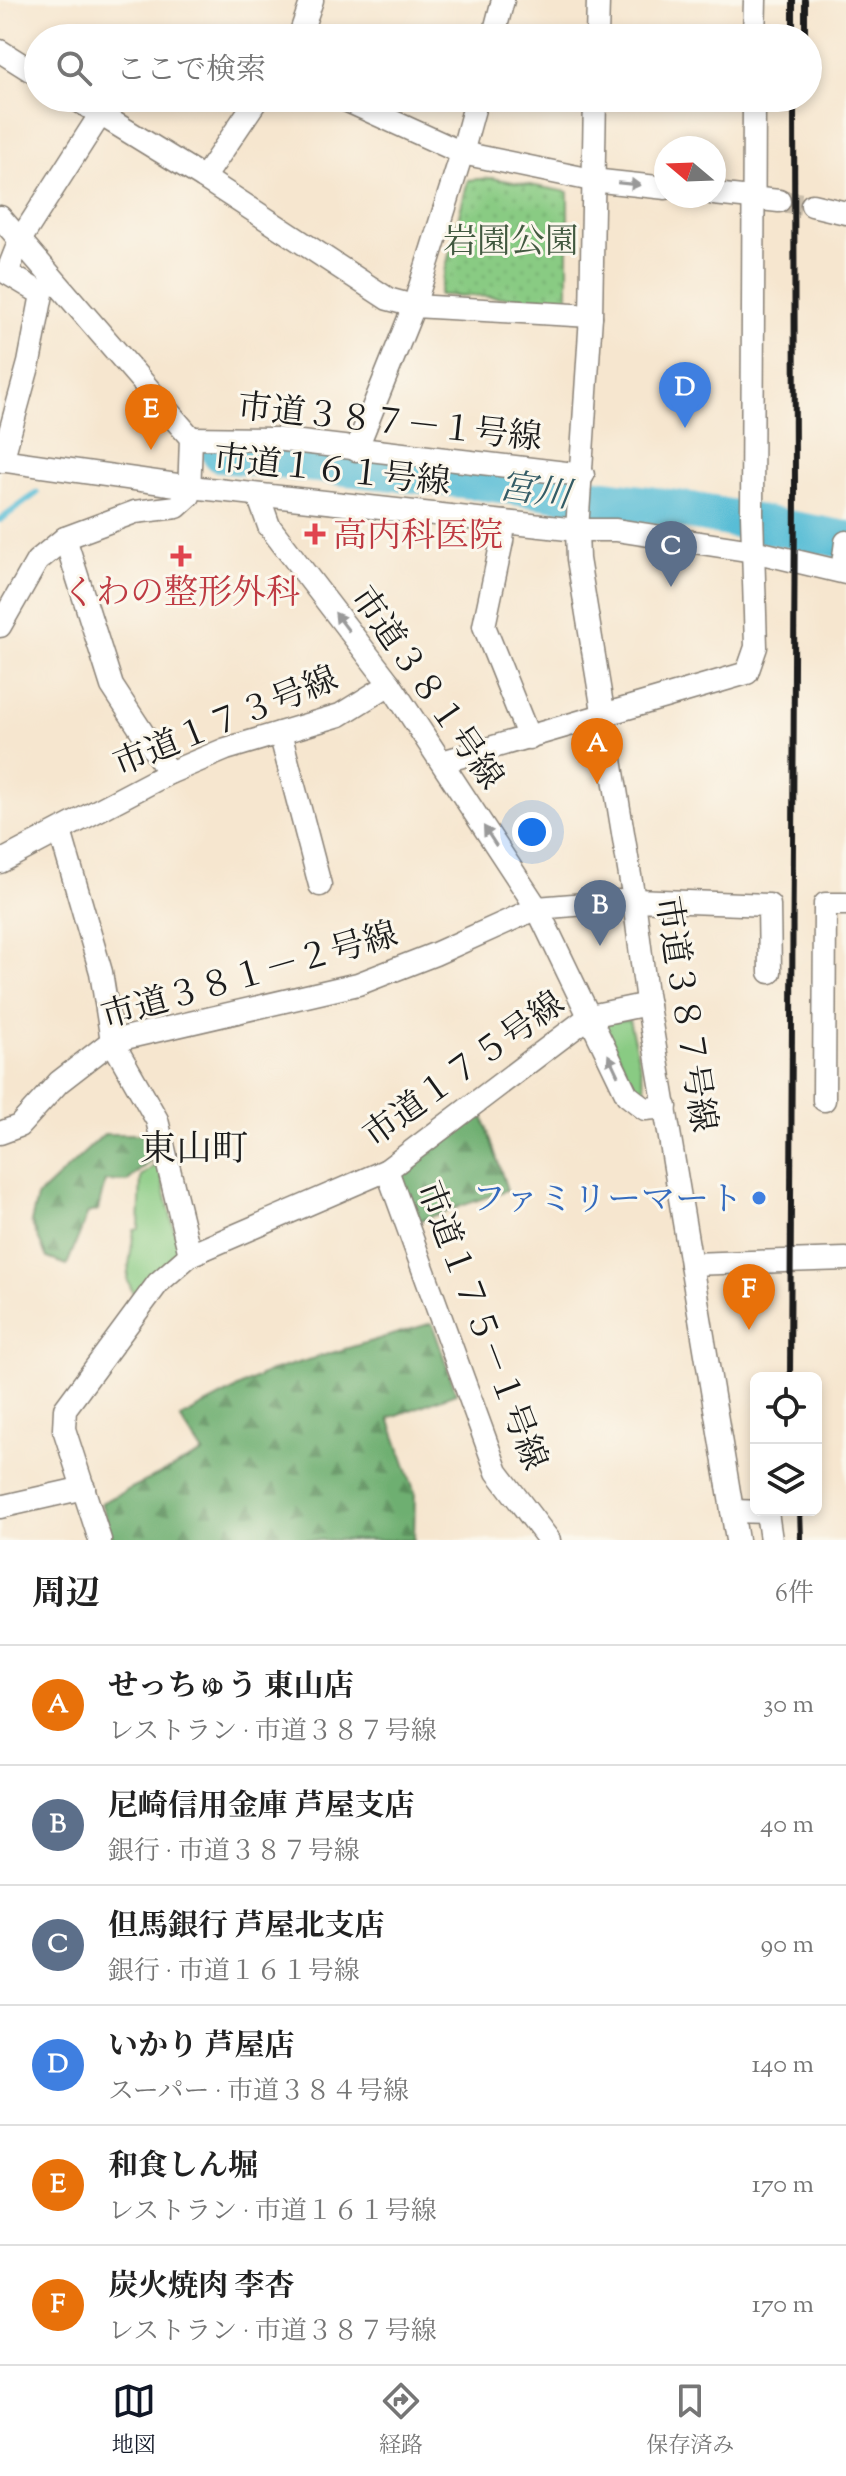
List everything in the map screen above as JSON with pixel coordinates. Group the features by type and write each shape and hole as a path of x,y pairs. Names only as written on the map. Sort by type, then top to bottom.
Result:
{"street":[{"path":"304,24 312,0"},
{"path":"497,24 503,0"},
{"path":"597,24 598,0"},
{"path":"754,24 755,0"},
{"path":"0,51 24,66"},
{"path":"95,112 204,178 388,299 414,306 591,316"},
{"path":"204,178 249,112"},
{"path":"372,112 462,153 592,180 654,187"},
{"path":"356,450 414,306 473,112"},
{"name":"市道３８７号線","path":"594,112 591,316 577,530 578,559 737,1540"},
{"path":"442,762 747,673 756,647 753,531 754,112"},
{"path":"1,460 29,363 42,294 7,273 20,240 100,115"},
{"path":"726,195 779,201"},
{"path":"812,205 846,213"},
{"path":"0,217 191,438 189,496 177,507 135,512 65,538 37,561 0,626"},
{"name":"市道３８７－１号線","path":"191,438 275,439 582,485"},
{"name":"市道１６１号線","path":"1,460 191,487 577,530 753,531 845,560"},
{"name":"市道３８１号線","path":"258,495 269,526 390,684 537,908 627,1095 645,1109 666,1107"},
{"path":"504,522 484,626 529,738"},
{"path":"65,538 112,686 169,773"},
{"name":"市道１７３号線","path":"0,862 169,773 226,749 340,715 390,684"},
{"path":"280,733 320,885"},
{"path":"60,831 101,972 112,1041 157,1120 190,1255"},
{"name":"市道３８１－２号線","path":"0,1133 19,1126 59,1082 112,1041 358,984 435,954 537,908 634,900 769,905 770,972"},
{"path":"824,1100 835,904"},
{"name":"市道１７５号線","path":"100,1540 64,1429 65,1409 158,1283 190,1255 387,1170 590,1016 648,1004"},
{"name":"市道１７５－１号線","path":"387,1170 497,1472 549,1540"},
{"path":"691,1264 846,1259"},
{"path":"0,1507 84,1488"},
{"path":"732,1511 767,1512 771,1540"}],"green space":[{"name":"岩園公園","path":"492,178 568,192 568,299 439,295 468,180"},
{"path":"629,1020 647,1095 636,1093 606,1027 607,1021"},
{"path":"480,1107 507,1190 416,1222 398,1171"},
{"path":"104,1134 149,1134 150,1161 127,1182 105,1181 98,1210 88,1213 67,1265 47,1258 31,1222 37,1197"},
{"path":"158,1163 179,1249 135,1297 127,1279 134,1230 139,1229 141,1176"},
{"path":"432,1323 456,1393 389,1418 415,1493 414,1540 113,1540 101,1503 203,1453 180,1418 268,1372"}],"waterway":[{"name":"宮川","path":"221,454 471,480 691,511 846,540"},
{"name":"宮川","path":"0,520 37,493"}],"tunnel":[{"path":"779,201 812,205"}],"railway":[{"path":"793,0 793,24"},
{"path":"805,0 805,24"},
{"path":"790,1372 794,112"},
{"path":"800,1516 801,1540"}],"place":[{"name":"いかり 芦屋店","path":"685,428"},
{"name":"和食しん堀","path":"151,450"},
{"name":"高内科医院","path":"315,534"},
{"name":"くわの整形外科","path":"181,556"},
{"name":"但馬銀行 芦屋北支店","path":"671,587"},
{"name":"せっちゅう 東山店","path":"597,784"},
{"name":"尼崎信用金庫 芦屋支店","path":"600,946"},
{"name":"ファミリーマート","path":"759,1198"},
{"name":"炭火焼肉 李杏","path":"749,1330"}],"district":[{"name":"東山町","path":"194,1147"}]}
